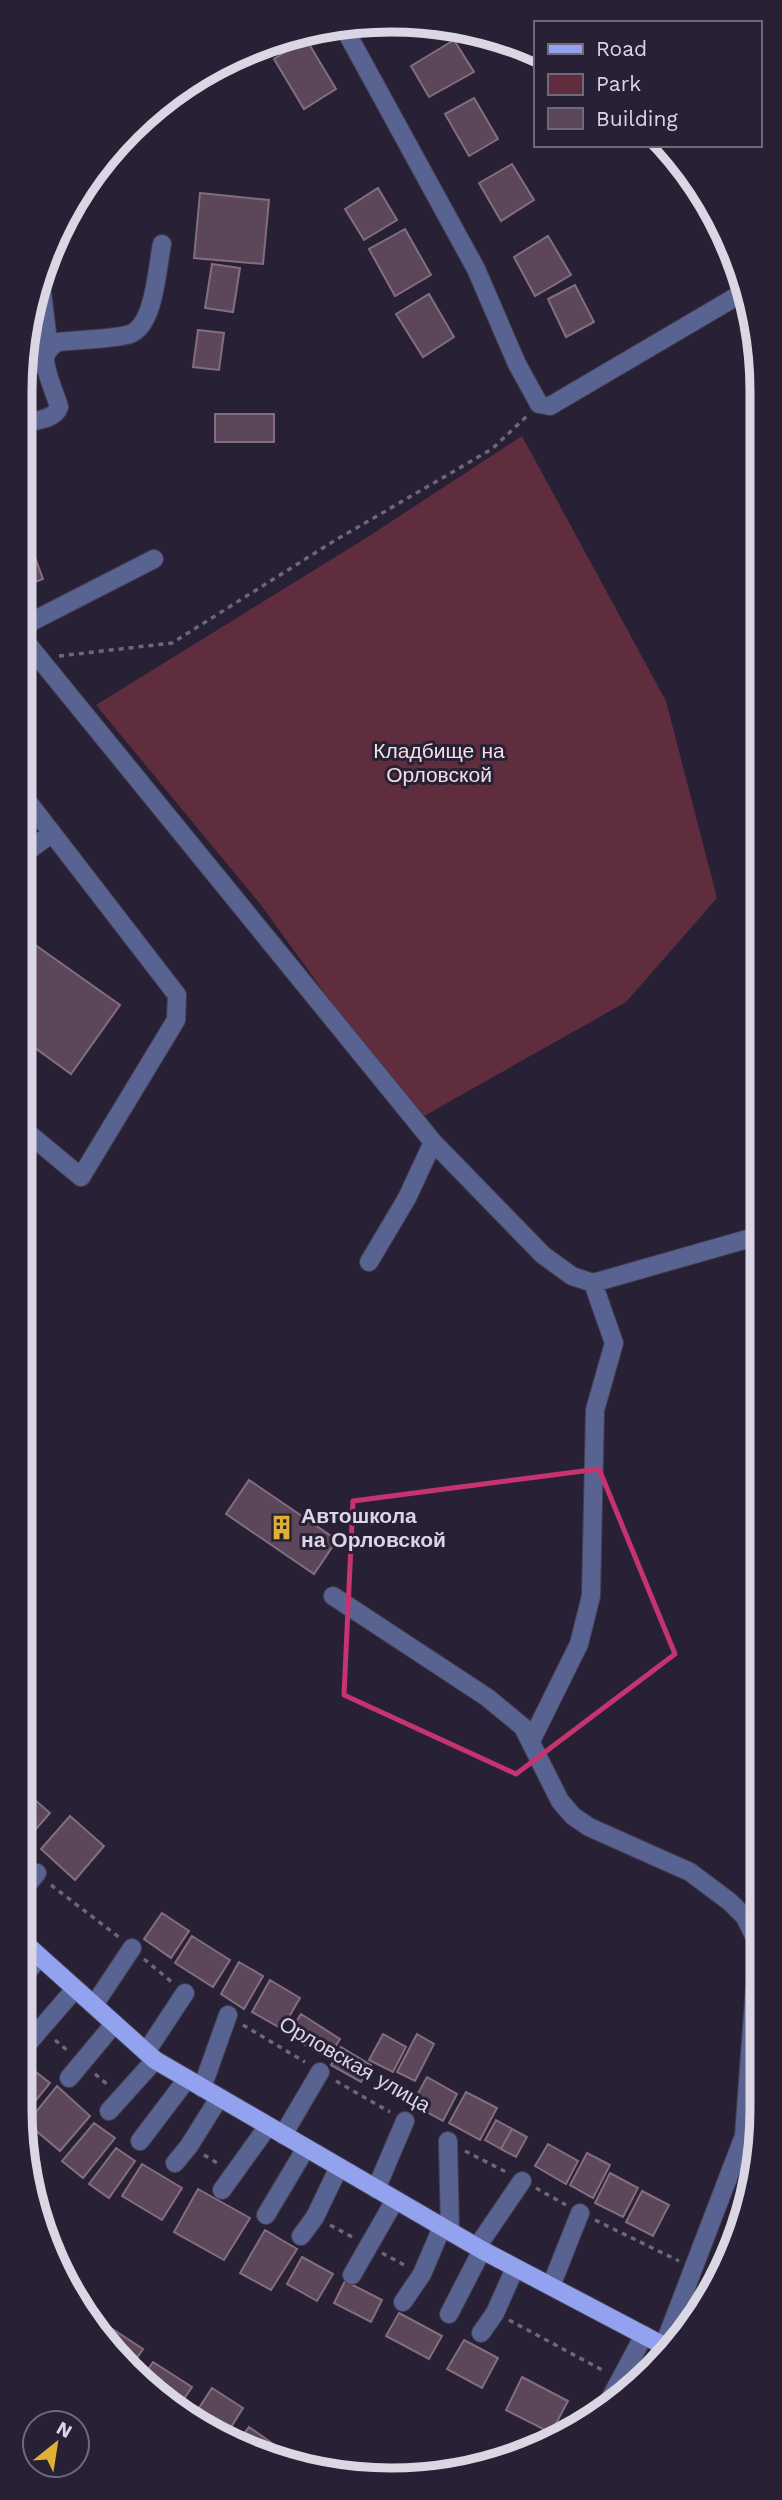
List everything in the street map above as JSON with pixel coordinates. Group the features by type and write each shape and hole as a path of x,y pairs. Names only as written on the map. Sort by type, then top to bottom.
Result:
{"main road":[{"path":"32,1950 150,2056 479,2249 662,2345"}],"street":[{"path":"348,35 476,269 517,364 540,404 550,406 737,296"},
{"path":"33,363 47,356 58,342 130,334 140,327 149,315 162,244"},
{"path":"32,421 53,416 60,407 47,356 43,303"},
{"path":"32,621 154,559"},
{"path":"32,651 433,1142 543,1255 572,1276 593,1283 750,1238"},
{"path":"32,808 177,995 176,1020 81,1177 32,1136"},
{"path":"32,847 52,833"},
{"path":"369,1262 407,1198 433,1142"},
{"path":"531,1741 579,1644 591,1596 595,1410 614,1343 593,1283"},
{"path":"333,1596 506,1711 523,1727 560,1801 573,1816 589,1827 690,1872 738,1910 750,1927"},
{"path":"32,1879 37,1873"},
{"path":"93,2005 132,1948"},
{"path":"32,1966 40,1957"},
{"path":"32,2039 75,1989"},
{"path":"109,2110 150,2056 185,1993"},
{"path":"140,2141 194,2083 228,2015"},
{"path":"69,2078 114,2024"},
{"path":"222,2190 276,2130 320,2071"},
{"path":"670,2335 693,2267 744,2136 750,2095"},
{"path":"175,2163 219,2098"},
{"path":"376,2189 405,2121"},
{"path":"403,2302 446,2230 448,2141"},
{"path":"266,2215 306,2148"},
{"path":"301,2236 314,2217 339,2167"},
{"path":"449,2314 479,2249 522,2181"},
{"path":"352,2275 395,2200"},
{"path":"551,2286 580,2213"},
{"path":"481,2333 495,2313 515,2268"},
{"path":"613,2392 643,2335"}],"path":[{"path":"39,658 172,643 334,541 492,449 540,404"},
{"path":"37,1873 185,1993"},
{"name":"Орловская улица","path":"228,2015 405,2121"},
{"path":"448,2141 580,2213 693,2267"}],"highlighted area":[{"path":"599,1469 675,1654 516,1774 344,1695 353,1501"}],"green space":[{"name":"Кладбище на Орловской","path":"522,436 666,701 717,898 626,1002 417,1120 261,905 96,705 363,540"}],"building":[{"path":"454,40 474,72 429,97 411,66"},
{"path":"308,42 336,89 304,109 274,59 298,44"},
{"path":"474,98 498,139 469,156 445,114"},
{"path":"512,164 534,200 501,221 479,183"},
{"path":"378,188 397,220 364,240 345,209"},
{"path":"200,193 269,200 263,264 194,258"},
{"path":"405,229 431,275 395,296 369,249"},
{"path":"548,236 571,275 535,296 514,257"},
{"path":"212,264 240,268 233,312 205,308"},
{"path":"575,285 594,322 566,337 548,299"},
{"path":"429,294 454,337 423,357 396,314"},
{"path":"198,330 224,333 219,370 193,367"},
{"path":"215,414 274,414 274,442 215,442"},
{"path":"32,549 43,579 32,583"},
{"path":"32,943 120,1005 71,1074 32,1046"},
{"name":"Автошкола на Орловской","path":"249,1480 337,1540 314,1574 226,1514"},
{"path":"32,1797 50,1813 32,1834"},
{"path":"70,1816 104,1846 75,1880 41,1849"},
{"path":"162,1913 189,1931 171,1958 144,1939"},
{"path":"192,1936 230,1960 213,1987 175,1963"},
{"path":"239,1962 263,1976 244,2009 221,1994"},
{"path":"270,1980 300,1998 282,2029 252,2012"},
{"path":"301,2014 340,2039 328,2059 288,2035"},
{"path":"383,2034 406,2047 393,2072 369,2060"},
{"path":"417,2034 434,2044 415,2081 397,2072"},
{"path":"341,2047 371,2065 361,2082 331,2065"},
{"path":"32,2069 50,2083 32,2105"},
{"path":"427,2077 457,2094 443,2121 412,2104"},
{"path":"57,2086 90,2116 60,2151 32,2127 32,2117"},
{"path":"466,2092 497,2108 480,2140 449,2123"},
{"path":"496,2120 512,2129 501,2149 485,2140"},
{"path":"94,2123 115,2138 83,2178 62,2161"},
{"path":"512,2129 527,2137 516,2157 501,2149"},
{"path":"548,2144 578,2161 566,2184 535,2166"},
{"path":"116,2148 135,2161 109,2198 89,2184"},
{"path":"587,2153 610,2165 593,2198 570,2185"},
{"path":"142,2164 182,2188 162,2220 122,2196"},
{"path":"610,2173 638,2188 623,2217 595,2203"},
{"path":"198,2189 250,2218 224,2260 174,2232"},
{"path":"642,2191 669,2205 653,2236 626,2222"},
{"path":"265,2230 297,2249 271,2290 240,2273"},
{"path":"302,2257 333,2274 317,2301 287,2284"},
{"path":"345,2281 382,2300 371,2322 334,2303"},
{"path":"399,2313 442,2336 429,2359 386,2336"},
{"path":"108,2326 143,2349 135,2361 121,2346 106,2328"},
{"path":"464,2340 498,2358 482,2388 447,2369"},
{"path":"153,2362 192,2387 182,2401 146,2372"},
{"path":"522,2377 568,2401 553,2430 548,2432 506,2410"},
{"path":"212,2388 243,2408 229,2430 197,2411"},
{"path":"249,2427 279,2448 275,2449 242,2436"}],"place":[{"name":"Автошкола на Орловской","path":"281,1527"}]}
